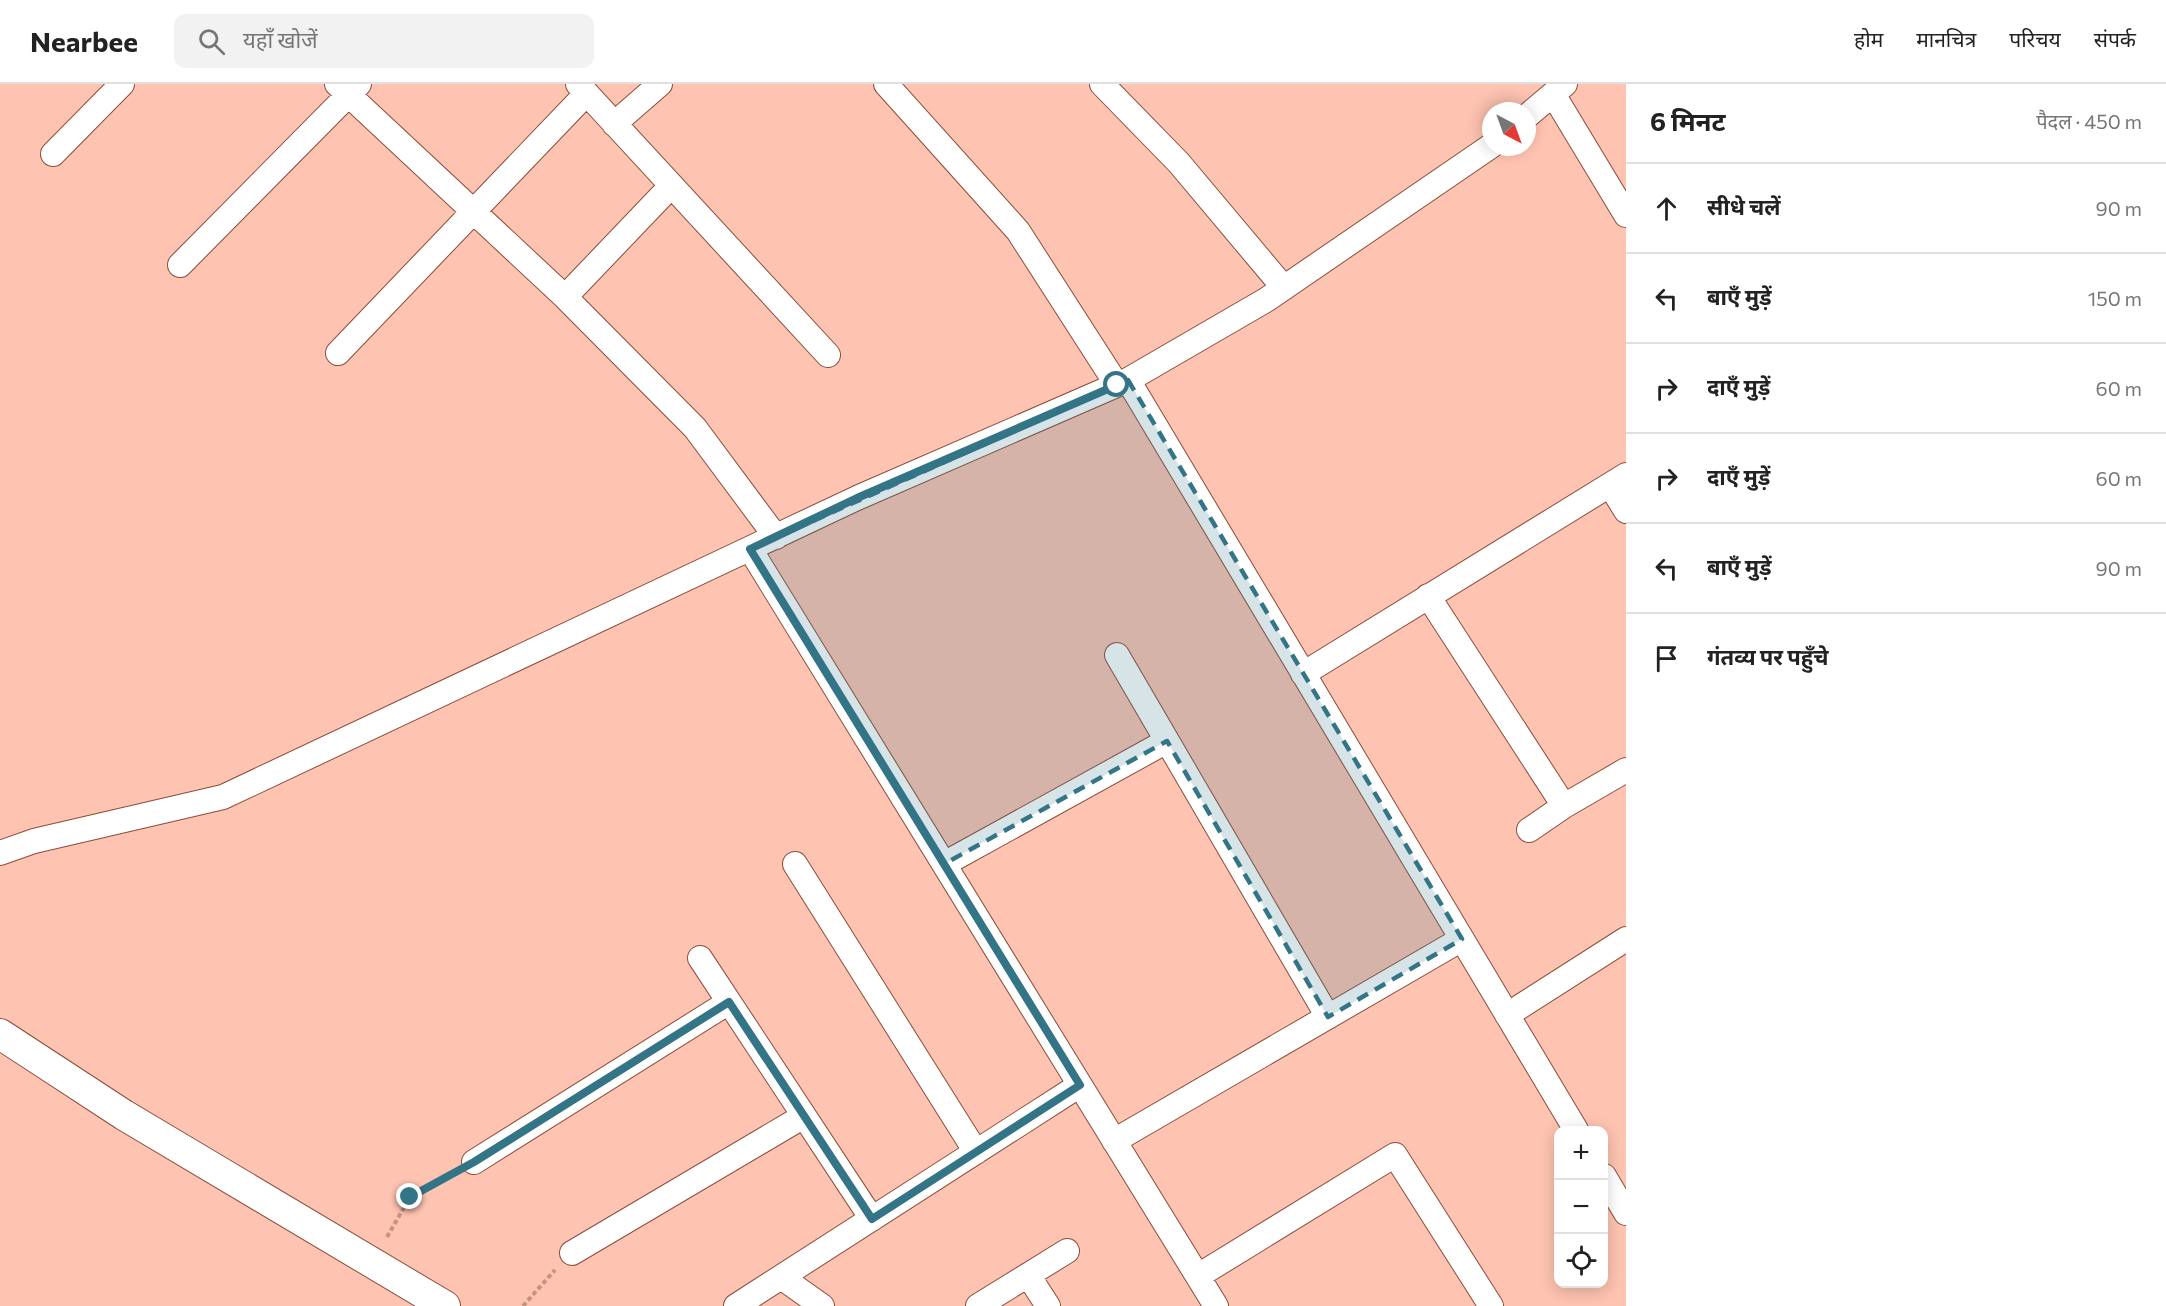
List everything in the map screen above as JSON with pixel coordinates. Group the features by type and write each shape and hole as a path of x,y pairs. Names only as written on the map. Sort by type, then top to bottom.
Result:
{"street":[{"path":"53,154 122,84"},
{"path":"614,124 660,84"},
{"path":"886,84 1018,231 1122,383 1303,674 1573,1126"},
{"path":"1102,84 1179,163 1284,288"},
{"path":"180,266 348,88 473,212 565,297 695,428 776,537"},
{"path":"338,352 473,212 582,89 828,355"},
{"path":"1536,108 1559,89 1626,215"},
{"path":"0,853 34,841 223,797 857,498 1122,383 1284,288 1482,152"},
{"path":"565,297 671,186"},
{"path":"1303,674 1618,480 1626,511"},
{"path":"750,549 1216,1306"},
{"path":"1428,596 1564,806"},
{"path":"1117,655 1328,1017"},
{"path":"944,864 1167,741"},
{"path":"1529,830 1564,806 1626,770"},
{"path":"795,864 976,1152"},
{"path":"1114,1141 1462,939"},
{"path":"1507,1016 1626,939"},
{"path":"700,958 872,1219"},
{"path":"474,1162 729,1002"},
{"path":"0,1034 124,1115 445,1306"},
{"path":"736,1306 1080,1085"},
{"path":"572,1252 804,1116"},
{"path":"1198,1276 1395,1155 1491,1306"},
{"path":"1606,1180 1626,1214"},
{"path":"978,1306 1067,1251"},
{"path":"1028,1275 1048,1306"},
{"path":"781,1277 822,1306"}],"path":[{"path":"372,1263 410,1197 474,1162"},
{"path":"523,1306 572,1252"}],"highlighted area":[{"path":"1128,380 1462,939 1328,1017 1167,741 944,864 750,549"}],"route":[{"path":"410,1197 474,1162 729,1002 872,1219 1080,1085 750,549 857,498 1117,385"}]}
